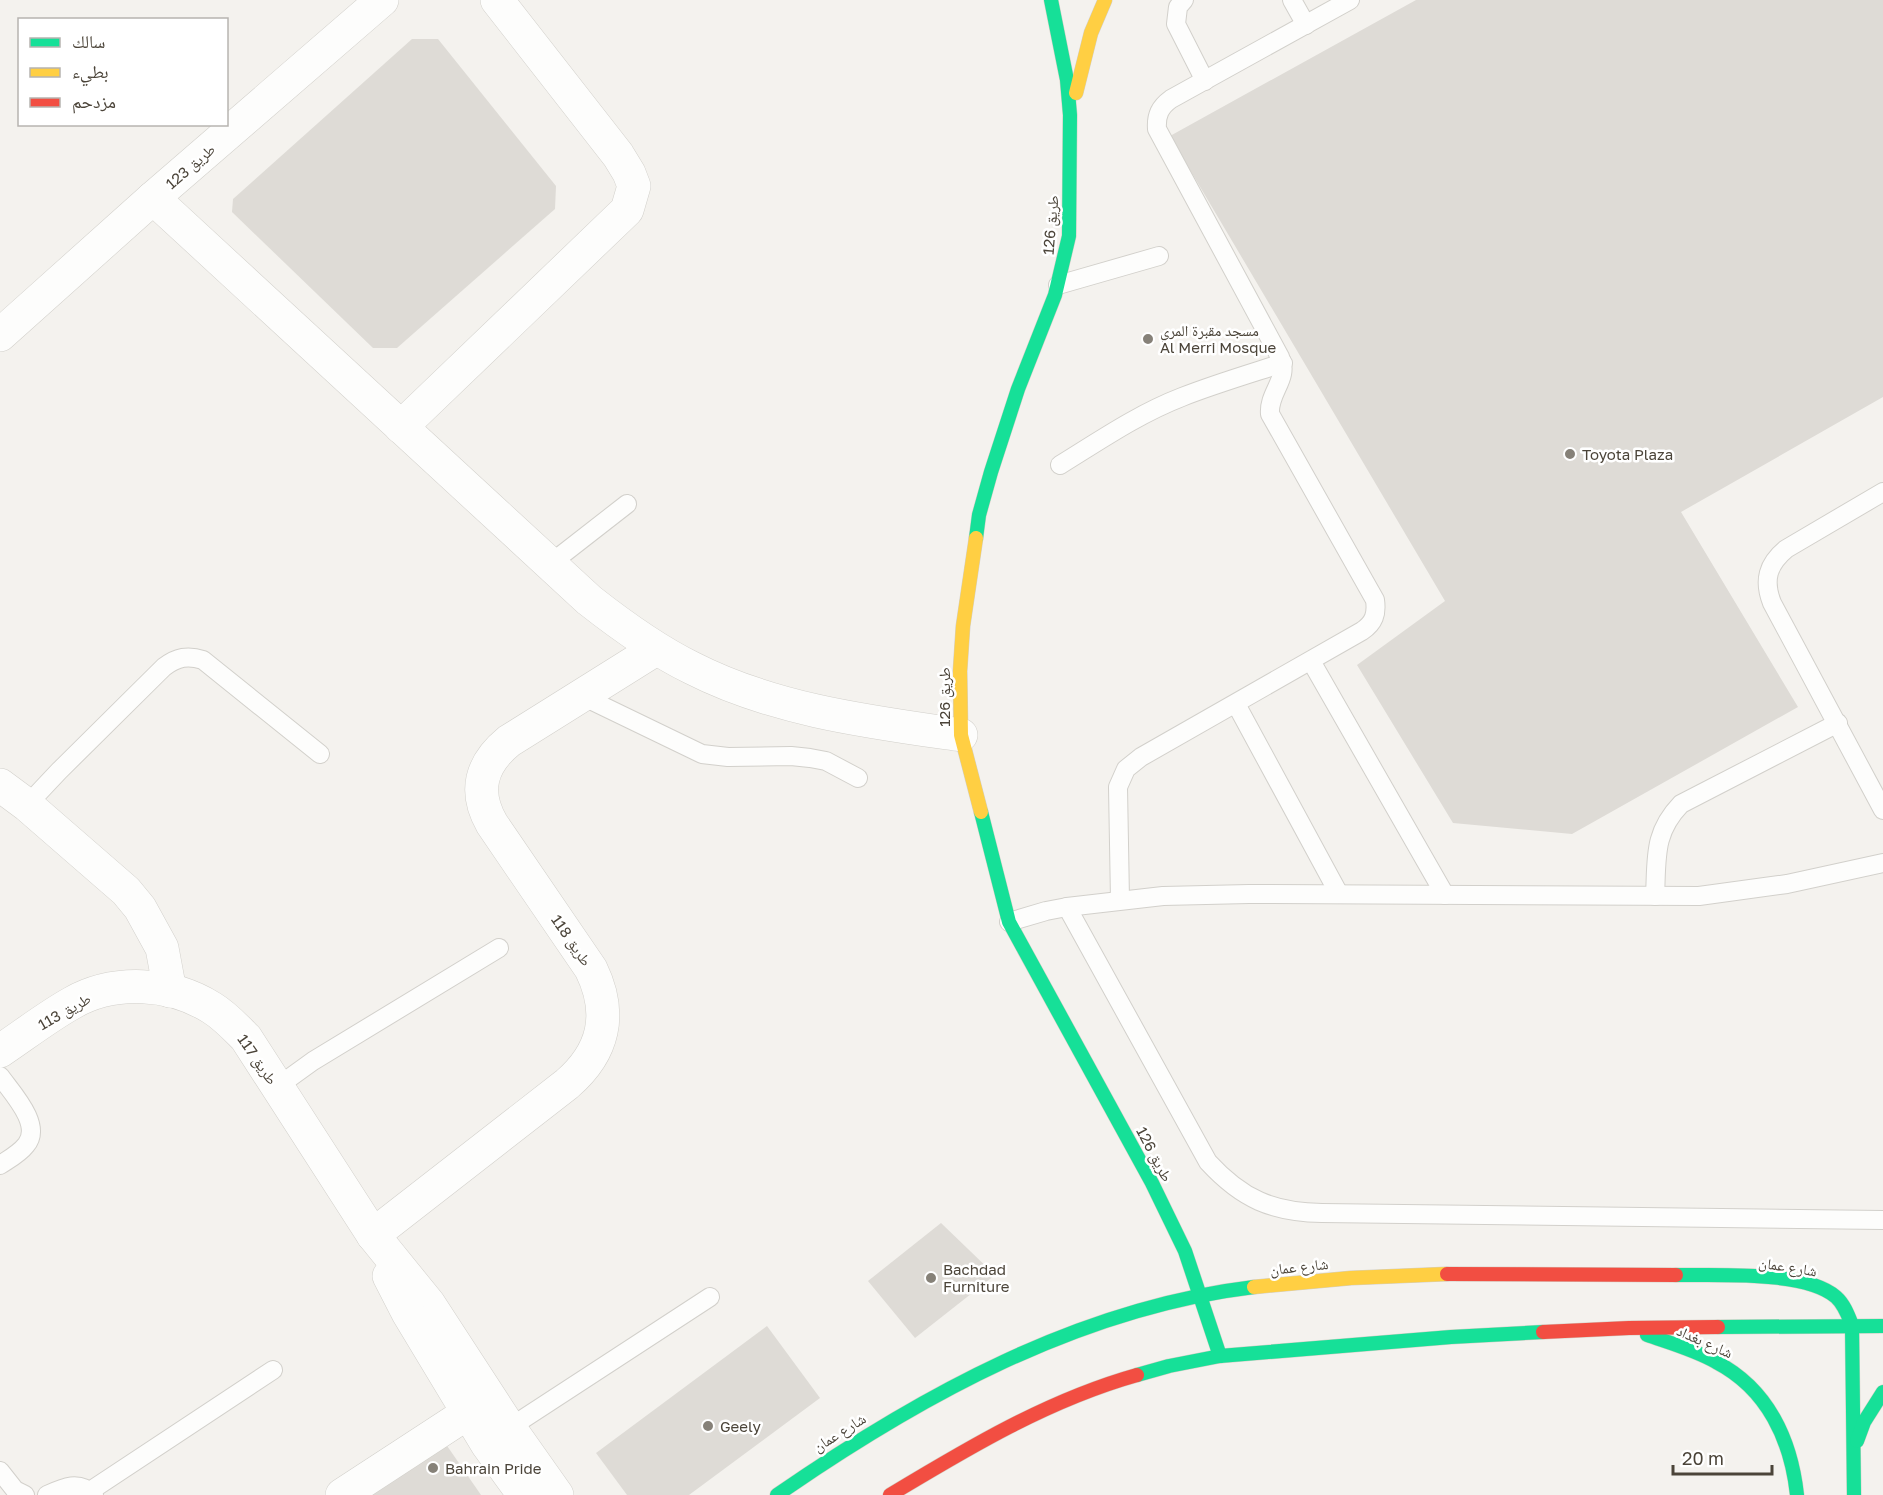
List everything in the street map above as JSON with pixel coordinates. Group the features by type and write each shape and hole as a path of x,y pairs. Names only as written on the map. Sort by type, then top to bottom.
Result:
{"street":[{"name":"طريق 123","path":"0,335 153,198 382,0"},
{"path":"401,427 627,210 634,186 618,155 497,0"},
{"name":"طريق 126","path":"1051,0 1067,80 1070,115 1069,236 1058,285 1018,389 979,515 963,626 960,670 961,735 1009,922 1152,1183 1185,1251 1220,1356"},
{"path":"1070,115 1091,33 1105,0"},
{"path":"153,198 597,607 656,649 731,686 770,699 848,717 961,735"},
{"name":"طريق 118","path":"373,1235 567,1084 584,1067 597,1046 604,1015 595,976 485,813 481,785 490,760 499,749 656,649"},
{"path":"0,785 126,891 140,908 162,948 170,991"},
{"name":"طريق 113","path":"0,1051 73,1002 96,992 119,986 170,991"},
{"name":"طريق 117","path":"170,991 191,997 211,1007 230,1021 246,1038 373,1235 429,1304 479,1405 498,1436 524,1495"},
{"name":"شارع عمان","path":"777,1495 823,1462 879,1427 954,1386 1086,1328 1158,1305 1201,1295 1248,1288 1378,1276 1474,1272 1737,1276 1773,1278 1822,1288 1836,1298 1852,1325"},
{"path":"1852,1325 1854,1495"},
{"path":"890,1495 1035,1414 1102,1385 1169,1366 1220,1356 1451,1337 1629,1328 1883,1326"},
{"name":"شارع بغداد","path":"1629,1328 1698,1353 1737,1375 1754,1390 1768,1406 1789,1446 1797,1495"},
{"path":"1854,1448 1864,1422 1883,1392"},
{"path":"342,1495 479,1405"},
{"name":"طريق 117","path":"498,1436 557,1495"}],"lane":[{"path":"1184,0 1178,7 1176,24 1205,81"},
{"path":"1292,0 1306,25"},
{"path":"1120,900 1118,787 1126,770 1133,762 1370,626 1374,618 1375,600 1270,414 1271,397 1282,377 1283,363 1156,129 1156,120 1164,104 1350,0"},
{"path":"1058,285 1159,256"},
{"path":"1060,465 1140,416 1171,402 1283,363"},
{"path":"1883,492 1786,549 1777,556 1770,567 1767,579 1772,603 1883,810"},
{"path":"550,564 627,504"},
{"path":"27,806 58,771 164,668 173,660 185,657 193,656 203,660 320,754"},
{"path":"1311,661 1444,895"},
{"path":"582,696 702,754 728,757 810,758 826,761 858,778"},
{"path":"1236,704 1340,894"},
{"path":"1655,896 1658,848 1662,831 1670,816 1682,804 1838,723"},
{"path":"1009,922 1067,907 1120,900 1208,894 1699,896 1787,884 1883,863"},
{"path":"1067,907 1208,1162 1240,1191 1258,1202 1300,1213 1883,1220"},
{"path":"277,1087 313,1061 499,948"},
{"path":"0,1076 27,1114 32,1134 28,1144 0,1165"},
{"path":"498,1436 710,1297"},
{"path":"47,1495 68,1486 83,1487 92,1493 273,1370"},
{"path":"0,1471 15,1490 25,1495"}],"building":[{"name":"Toyota Plaza","path":"1416,0 1883,0 1883,397 1681,512 1798,707 1572,834 1453,823 1357,665 1445,601 1170,136"},
{"path":"412,39 438,39 556,186 555,209 397,348 373,348 232,212 233,199"},
{"name":"Bachdad Furniture","path":"941,1223 995,1275 915,1338 868,1281"},
{"name":"Geely","path":"767,1326 820,1398 689,1495 627,1495 596,1453"},
{"name":"Bahrain Pride","path":"443,1440 481,1495 364,1495"}],"traffic: fast":[{"path":"976,538 979,515 991,472 1018,389 1055,295 1069,236 1070,115 1067,80 1051,0"},
{"path":"981,812 1009,922 1152,1183 1185,1251 1220,1356"},
{"path":"1676,1275 1782,1278 1822,1288 1839,1300 1852,1325 1854,1495"},
{"path":"777,1495 831,1458 887,1424 945,1391 1004,1362 1064,1336 1126,1314 1189,1298 1254,1287"},
{"path":"1718,1327 1883,1326"},
{"path":"1137,1375 1220,1356 1451,1337 1543,1332"},
{"path":"1647,1335 1708,1358 1734,1373 1750,1386 1774,1418 1782,1436 1789,1455 1797,1495"},
{"path":"1857,1441 1864,1422 1883,1392"}],"traffic: slow":[{"path":"1076,93 1091,33 1105,0"},
{"path":"976,538 963,626 960,671 961,735 981,812"},
{"path":"1254,1287 1351,1278 1447,1274"}],"traffic: jam":[{"path":"1447,1274 1676,1275"},
{"path":"1543,1332 1718,1327"},
{"path":"890,1495 1009,1427 1072,1398 1137,1375"}],"place":[{"name":"مسجد مقبرة المري Al Merri Mosque","path":"1148,339"},
{"name":"Toyota Plaza","path":"1570,454"},
{"name":"Bachdad Furniture","path":"931,1278"},
{"name":"Geely","path":"708,1426"},
{"name":"Bahrain Pride","path":"433,1468"}]}
